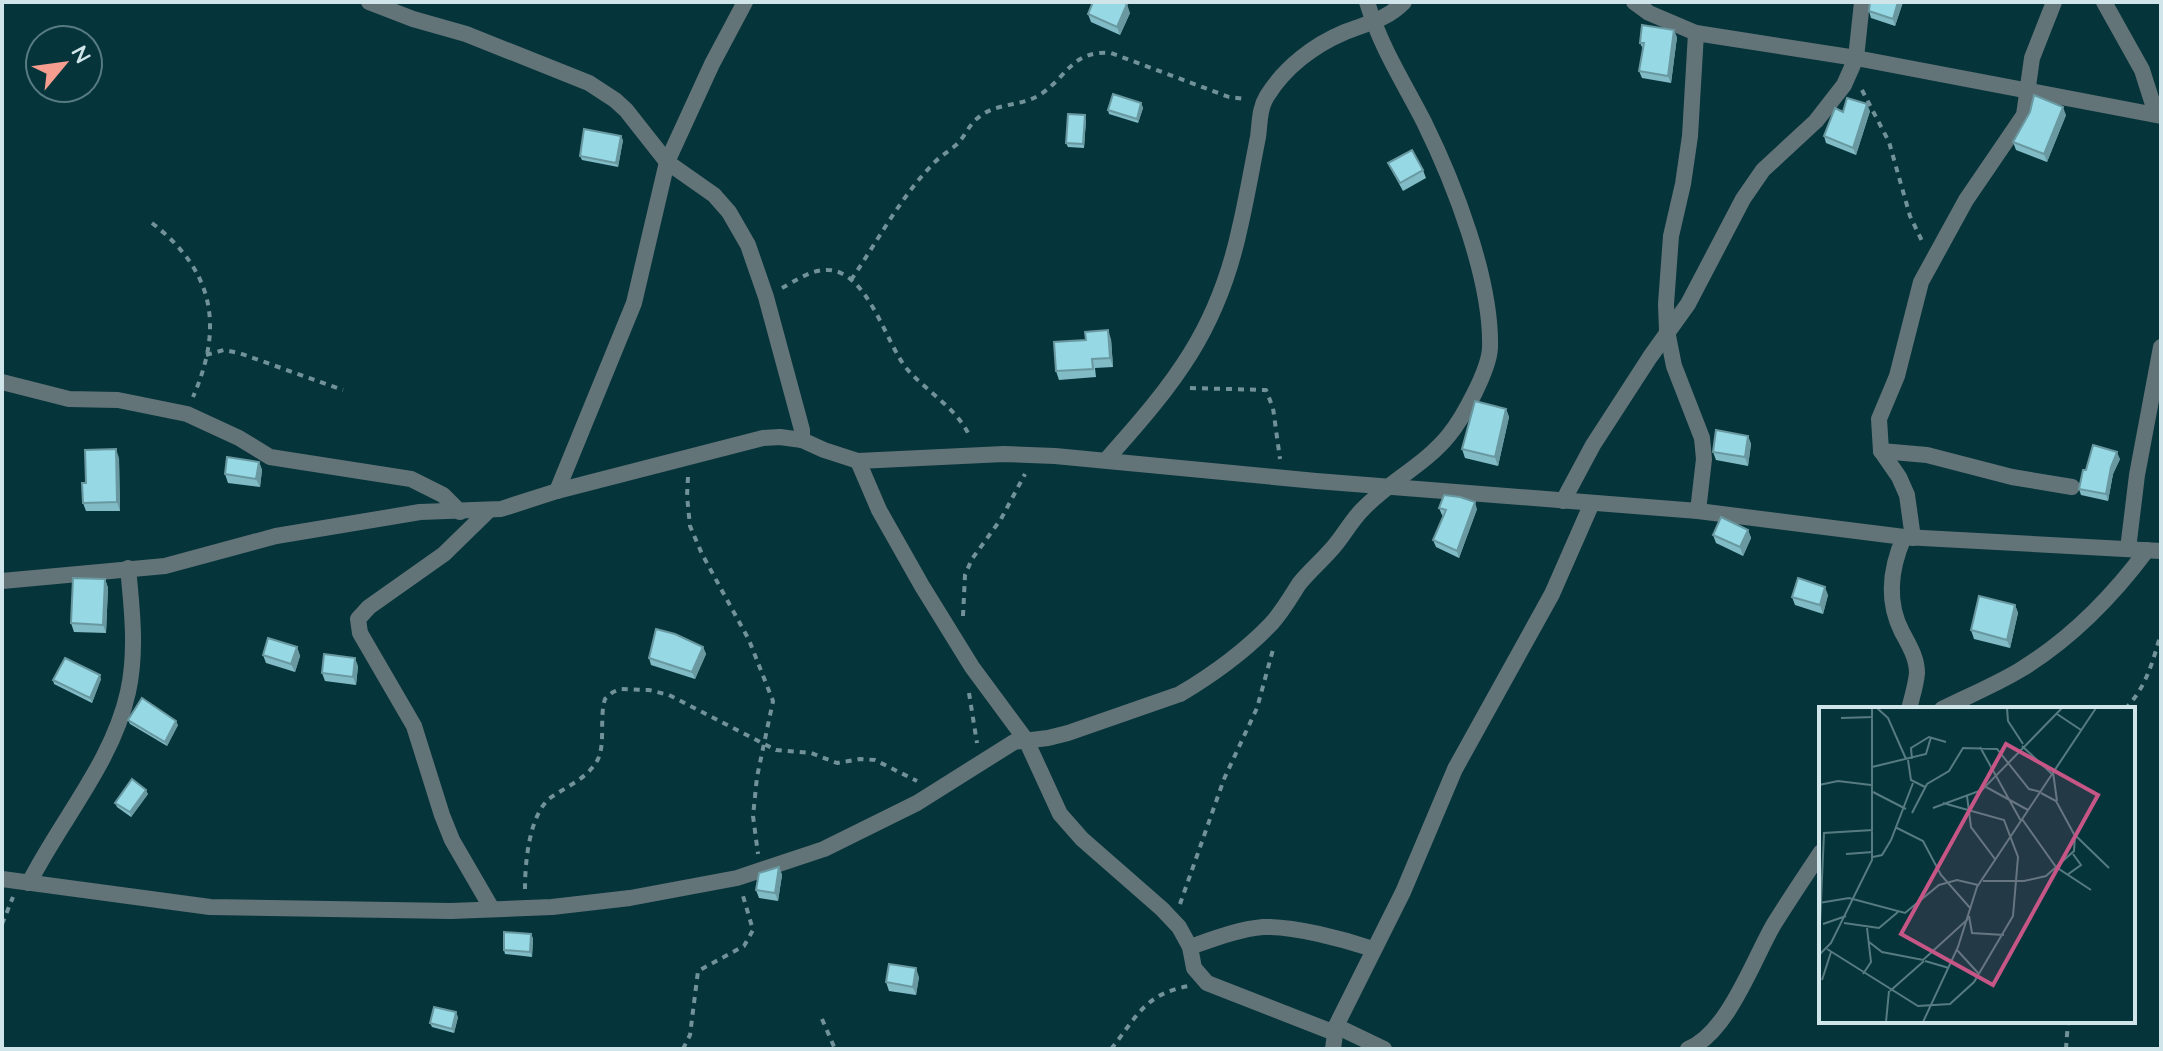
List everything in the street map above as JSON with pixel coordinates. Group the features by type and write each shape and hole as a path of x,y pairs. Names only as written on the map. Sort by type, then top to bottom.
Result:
{"street":[{"path":"369,2 466,34 589,83 626,110 667,162 714,195 729,212 748,245 766,297 802,430 802,440"},
{"path":"557,491 634,303 667,162 712,64 745,2"},
{"path":"17,881 210,907 492,909 630,898 737,878 824,849 917,803 1000,748 1068,733 1180,694 1241,650 1280,613 1299,584 1360,512 1451,434 1483,377 1490,350 1487,314 1470,235 1432,139 1386,56 1367,2"},
{"path":"1106,460 1168,387 1207,329 1230,273 1263,102 1289,70 1312,49 1347,31 1390,15 1404,2"},
{"path":"1634,2 1649,13 1696,33 1854,64 2026,88 2159,115"},
{"path":"1563,501 1593,445 1688,304 1743,199 1763,170 1832,102 1854,64 1862,2"},
{"path":"1909,707 1917,670 1911,649 1893,613 1891,594 1897,554 1908,537 1907,495 1881,451 1879,419 1897,376 1921,282 1966,200 2024,115 2026,88 2038,39 2054,2"},
{"path":"2104,2 2142,70 2159,115"},
{"path":"1696,33 1690,136 1671,236 1667,331 1674,366 1702,438 1704,459 1698,511"},
{"path":"2128,549 2139,461 2161,347"},
{"path":"2,382 69,399 118,400 187,414 229,433 270,457 411,479 443,495 460,512"},
{"path":"2,581 165,566 276,536 420,512 487,512 763,438 780,437 802,440 858,461 1038,455 1698,511 1908,537 2154,550"},
{"path":"1881,451 1927,455 2012,477 2072,487"},
{"path":"858,461 885,522 964,654 1026,740 1060,814 1082,839 1174,922 1190,947 1194,968 1207,983 1335,1036 1384,1049"},
{"path":"1335,1036 1373,949 1403,892 1455,769 1552,594 1592,503"},
{"path":"487,512 444,554 369,607 358,619 360,633 414,726 452,840 492,909"},
{"path":"1946,707 2021,669 2065,638 2093,614 2154,550"},
{"path":"17,881 50,843 91,781 113,736 128,692 133,644 128,568"},
{"path":"1688,1049 1696,1046 1722,1019 1774,926 1819,855"},
{"path":"1190,947 1260,927 1278,927 1295,928 1373,949"},
{"path":"1706,1049 1710,1032"}],"path":[{"path":"851,280 908,193 934,162 957,144 976,118 991,109 1039,96 1063,71 1095,52 1111,53 1229,97 1263,102"},
{"path":"1854,64 1889,142 1910,216 1932,261"},
{"path":"152,223 179,250 206,292 212,320 206,355 187,414"},
{"path":"766,297 816,271 829,269 851,280 868,301 906,368 954,413 967,431 978,456"},
{"path":"206,355 224,350 239,353 343,390"},
{"path":"1168,387 1266,390 1273,408 1284,477"},
{"path":"963,619 965,575 972,559 1001,519 1023,476 1038,455"},
{"path":"689,458 687,496 690,526 708,567 749,640 773,701 753,816 754,835 763,871"},
{"path":"1174,922 1224,779 1257,708 1280,613"},
{"path":"2127,707 2141,690 2150,672 2161,633"},
{"path":"964,654 973,727 981,761"},
{"path":"525,908 525,874 536,813 553,796 581,778 598,760 602,708 605,699 621,689 649,690 669,695 776,750 811,753 830,762 875,760 910,779 941,787"},
{"path":"683,1049 690,1035 698,971 744,946 753,930 737,878"},
{"path":"2,924 17,881"},
{"path":"1114,1048 1144,1006 1155,998 1168,990 1207,983"},
{"path":"822,1019 835,1049"},
{"path":"2066,1049 2068,1023"}],"building":[{"path":"1093,2 1127,4 1117,27 1088,14"},
{"path":"1870,2 1898,2 1893,19 1869,11"},
{"path":"1642,25 1674,30 1668,76 1639,71 1644,43 1640,43"},
{"path":"1113,94 1141,103 1137,119 1108,110"},
{"path":"2034,95 2063,107 2044,154 2013,142 2030,112"},
{"path":"1847,98 1867,104 1853,148 1824,136 1835,108 1843,112"},
{"path":"1068,114 1085,115 1083,144 1066,143"},
{"path":"584,129 621,136 616,163 580,156"},
{"path":"1412,150 1423,170 1400,183 1388,163"},
{"path":"1108,330 1110,358 1092,359 1093,369 1056,371 1054,342 1086,340 1085,332"},
{"path":"1475,401 1506,409 1495,457 1462,449"},
{"path":"1716,430 1748,436 1745,457 1713,452"},
{"path":"2093,445 2117,452 2106,494 2079,489"},
{"path":"116,449 117,502 83,503 85,450"},
{"path":"227,457 259,462 256,479 225,474"},
{"path":"1444,495 1475,502 1457,551 1433,540 1446,510 1439,508"},
{"path":"1721,517 1748,530 1740,547 1713,535"},
{"path":"73,578 105,579 103,625 71,623"},
{"path":"1798,578 1825,587 1820,605 1792,597"},
{"path":"1979,596 2015,605 2007,640 1971,630"},
{"path":"656,629 703,647 692,672 649,658"},
{"path":"268,638 297,647 291,664 263,655"},
{"path":"324,654 355,658 353,677 322,673"},
{"path":"65,658 100,675 90,698 53,680"},
{"path":"142,698 176,721 165,742 128,720"},
{"path":"132,779 146,790 130,812 115,803"},
{"path":"779,867 775,893 756,890 759,873"},
{"path":"504,932 531,934 530,952 504,950"},
{"path":"889,964 916,968 913,987 886,982"},
{"path":"434,1007 456,1012 452,1029 430,1023"}]}
